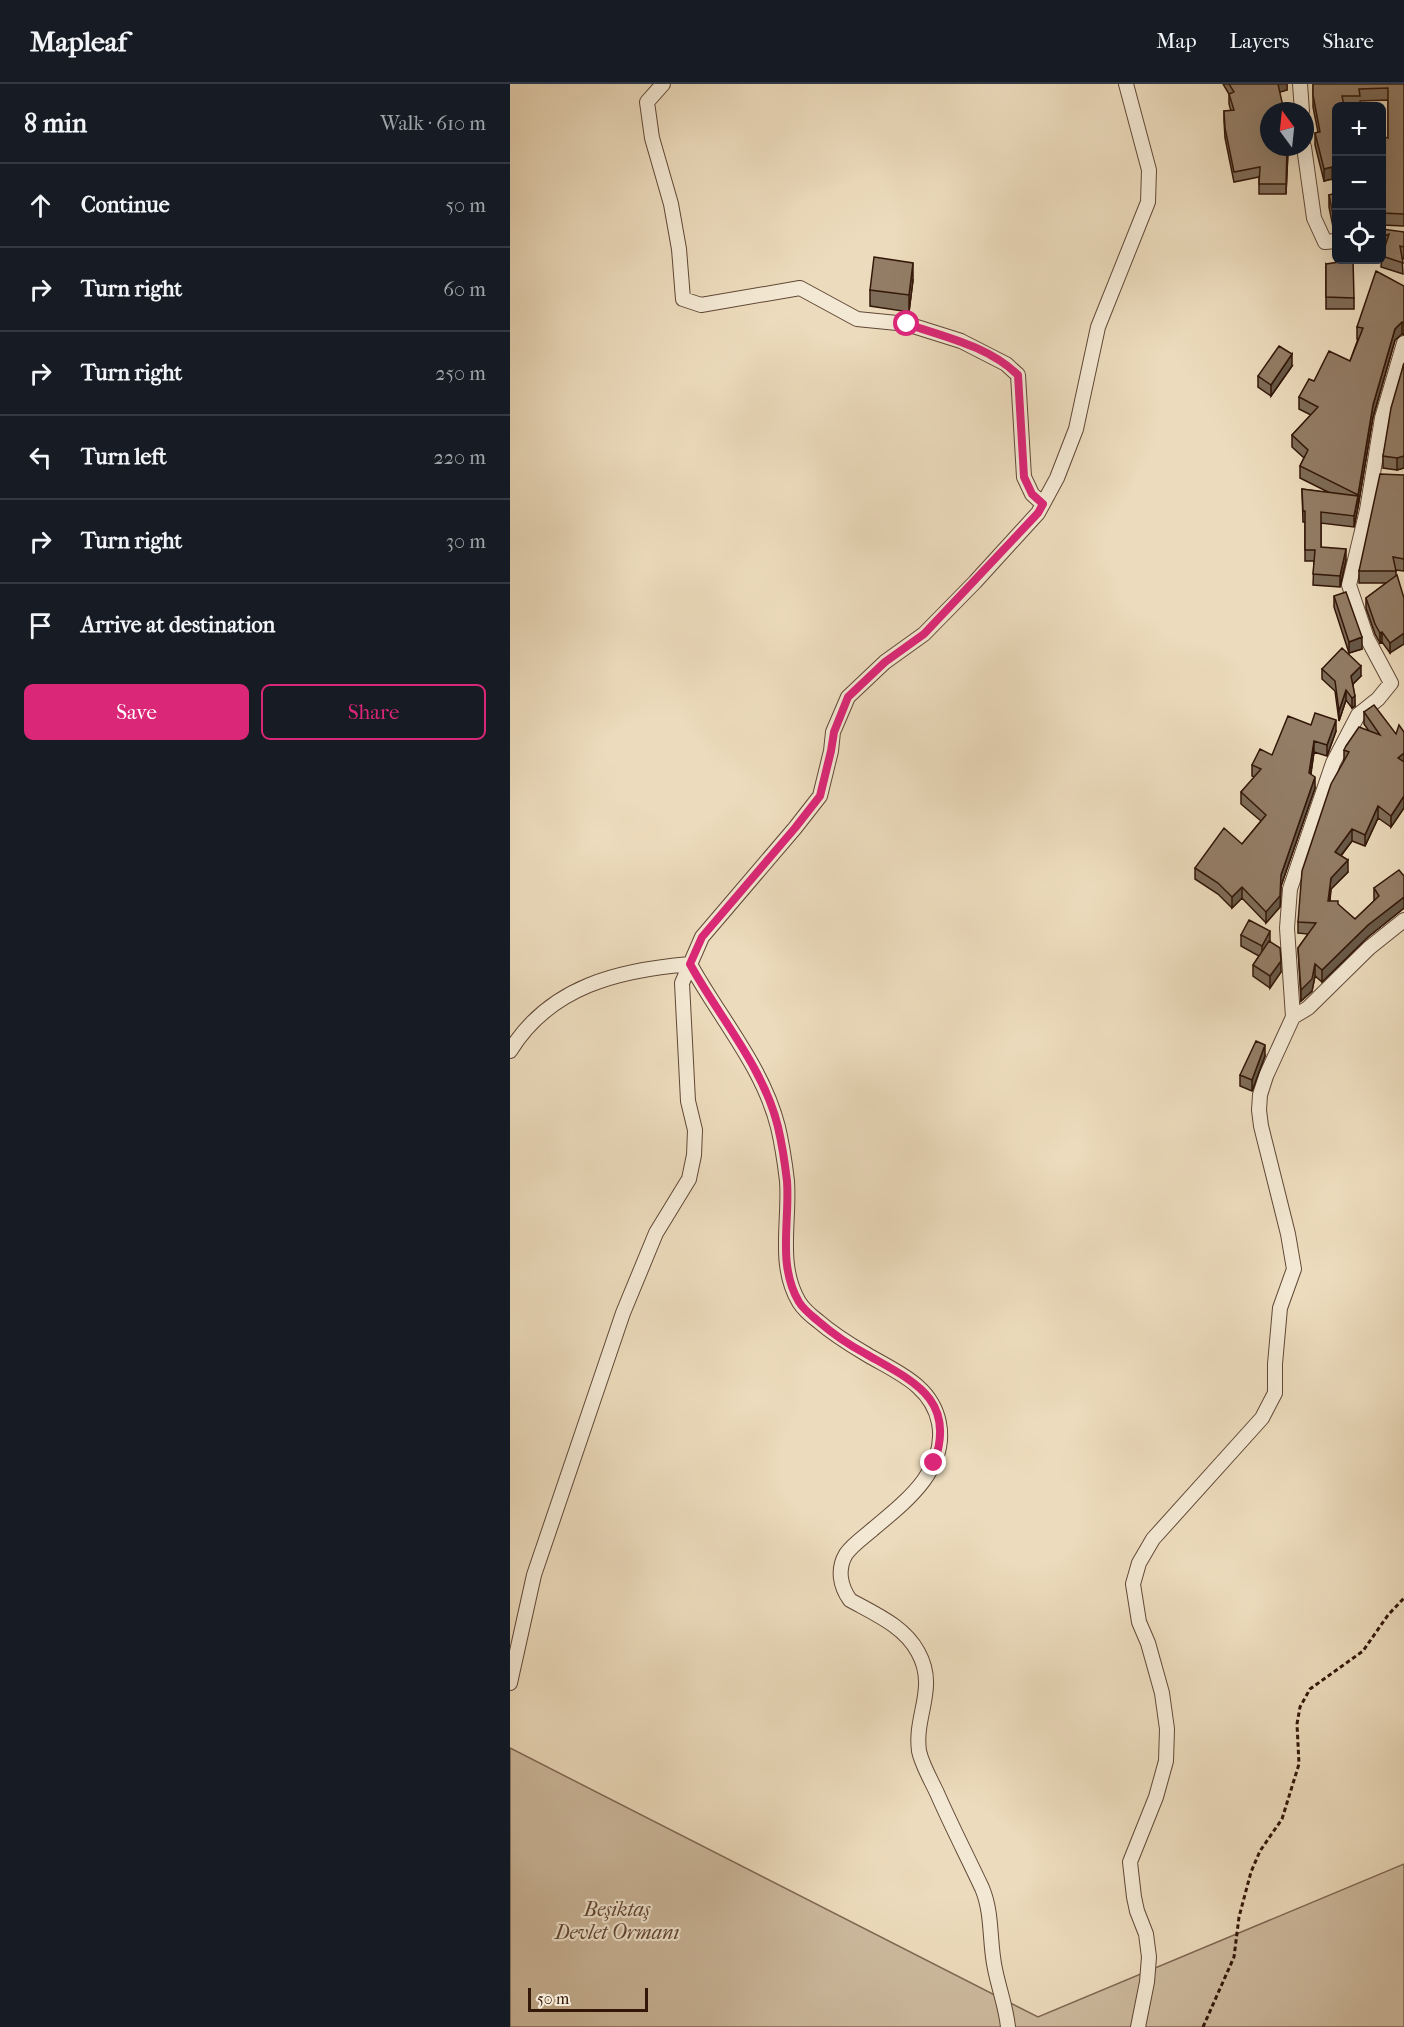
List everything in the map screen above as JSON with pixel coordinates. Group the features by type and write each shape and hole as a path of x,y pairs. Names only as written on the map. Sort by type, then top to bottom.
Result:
{"street":[{"path":"663,84 647,102 652,138 671,204 679,249 683,299 701,306 800,288 857,319 907,324 961,341 1006,364 1018,375 1024,477 1032,494 1043,504"},
{"path":"510,1683 534,1575 623,1313 656,1233 689,1179 694,1155 695,1130 688,1101 682,983 702,937 820,796 834,732 848,697 885,662 924,634 1038,513 1057,478 1076,429 1098,327 1148,202 1149,170 1126,84"},
{"path":"1300,84 1301,102"},
{"path":"1305,156 1314,218 1325,242 1332,241"},
{"path":"1138,2027 1148,1976 1149,1957 1146,1934 1134,1897 1130,1862 1156,1797 1166,1761 1167,1729 1162,1694 1148,1643 1139,1622 1133,1584 1139,1563 1153,1539 1262,1418 1275,1393 1280,1308 1294,1269 1288,1234 1261,1126 1260,1095 1266,1076 1293,1017 1287,928 1290,890 1333,763 1358,715 1378,699 1392,683 1367,638 1349,585 1367,510 1382,418 1404,343"},
{"path":"1372,476 1390,478"},
{"path":"1293,1017 1308,1008 1369,948 1404,920"},
{"path":"510,1051 529,1024 568,994 598,982 649,967 690,964"},
{"path":"690,964 767,1092 778,1128 787,1181 785,1244 790,1279 799,1302 825,1327 918,1385 932,1403 937,1414 939,1451 928,1475 907,1502 850,1549 842,1563 840,1579 845,1594 850,1600 899,1629 914,1645 924,1664 928,1685 920,1730 921,1758 983,1891 991,1922 995,1968 1007,2014 1008,2027"}],"path":[{"path":"1203,2027 1234,1957 1244,1895 1251,1872 1260,1851 1282,1819 1299,1764 1297,1724 1300,1707 1311,1689 1363,1651 1388,1615 1404,1598"}],"green space":[{"name":"Beşiktaş Devlet Ormanı","path":"510,1748 1038,2017 1404,1864 1404,2027 510,2027"}],"building":[{"path":"1229,84 1278,84 1282,102 1260,102 1260,156 1287,156 1286,184 1259,184 1260,167 1234,172 1224,111 1234,110 1229,94 1234,92"},
{"path":"1313,84 1404,84 1404,214 1386,213 1388,88 1359,89 1360,96 1342,96 1343,102 1332,102 1332,167 1324,169 1315,133 1320,132"},
{"path":"1332,194 1332,210 1329,195"},
{"path":"1386,230 1404,232 1404,247 1400,246 1403,263 1386,257 1389,234 1386,235"},
{"path":"874,257 913,263 909,295 870,290"},
{"path":"1326,264 1353,264 1354,298 1326,297"},
{"path":"1376,271 1404,286 1404,323 1402,322 1395,329 1373,405 1358,495 1300,466 1308,450 1292,435 1318,407 1299,397 1309,379 1314,381 1329,351 1350,361 1363,328 1357,327"},
{"path":"1279,346 1292,354 1271,385 1258,376"},
{"path":"1404,363 1404,456 1397,458 1383,456 1391,408"},
{"path":"1380,474 1404,475 1404,559 1393,557 1396,571 1359,571"},
{"path":"1302,489 1358,496 1354,516 1321,512 1321,547 1346,549 1340,576 1313,574 1315,550 1305,550 1305,511 1303,511"},
{"path":"1397,575 1404,598 1404,633 1390,643 1375,624 1366,598"},
{"path":"1346,592 1362,637 1349,642 1334,596"},
{"path":"1342,648 1361,666 1351,676 1355,696 1352,698 1346,690 1339,711 1335,681 1322,669"},
{"path":"1374,705 1396,734 1399,725 1404,732 1404,753 1398,758 1404,762 1404,796 1391,816 1378,806 1365,835 1352,829 1335,852 1348,860 1331,878 1328,901 1338,901 1338,904 1355,919 1379,896 1374,888 1399,870 1404,876 1404,897 1368,925 1322,970 1315,964 1312,979 1301,990 1298,948 1316,923 1298,922 1302,871 1331,784 1349,752 1344,750 1346,746 1359,727 1380,735 1364,712"},
{"path":"1315,713 1336,720 1327,745 1314,741 1309,773 1315,777 1281,875 1280,896 1266,912 1242,887 1232,897 1218,883 1195,868 1224,828 1242,844 1266,815 1241,792 1261,769 1252,765 1260,749 1272,755 1288,716 1311,725"},
{"path":"1249,920 1270,931 1262,946 1241,935"},
{"path":"1269,941 1280,948 1281,961 1270,976 1253,965"},
{"path":"1256,1041 1265,1045 1252,1080 1240,1075"}],"route":[{"path":"907,324 961,341 1006,364 1018,375 1024,477 1032,494 1043,504 1038,513 975,582 924,634 885,662 848,697 834,732 820,796 702,937 690,964 767,1092 778,1128 787,1181 785,1244 794,1292 805,1310 825,1327 868,1356 891,1367 918,1385 926,1394 940,1425 939,1451 934,1463"}]}
